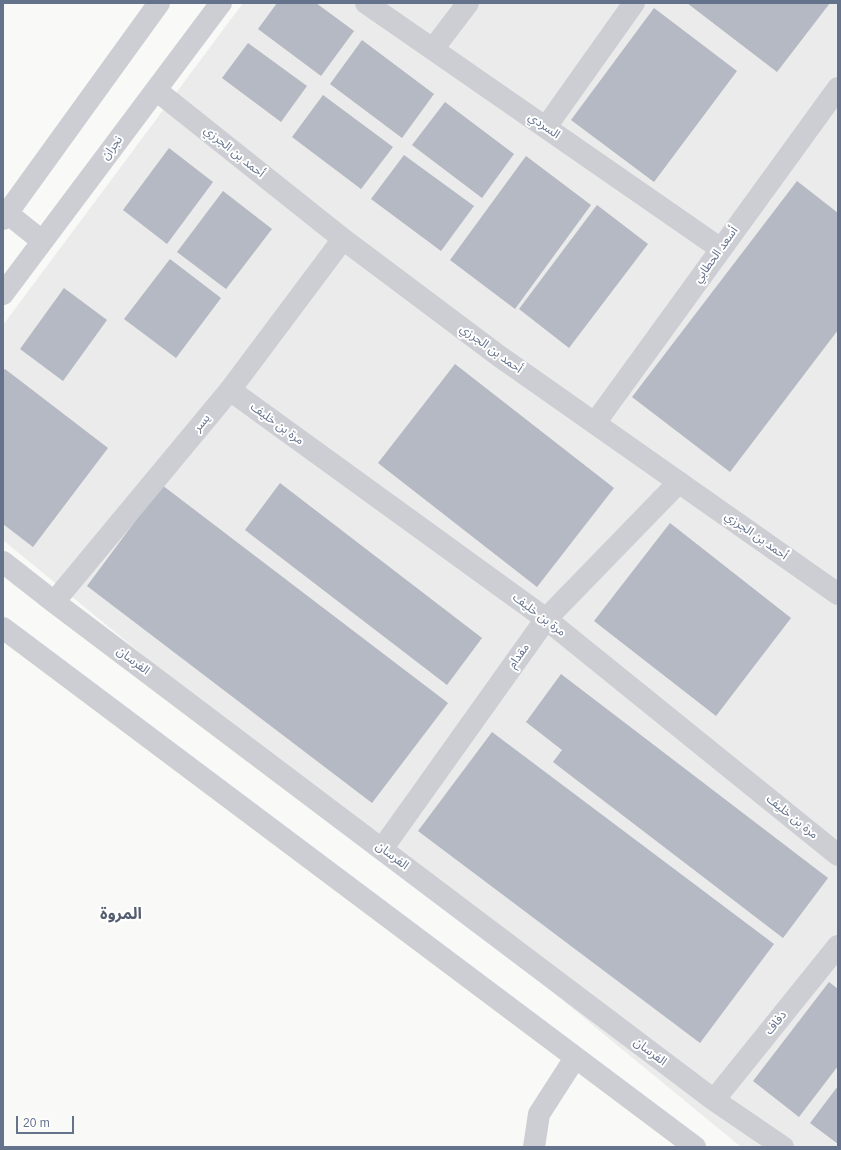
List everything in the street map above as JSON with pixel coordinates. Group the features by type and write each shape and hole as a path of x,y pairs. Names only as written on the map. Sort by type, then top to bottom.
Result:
{"street":[{"path":"42,241 5,216 159,3"},
{"name":"نجران","path":"3,294 221,3"},
{"name":"السردي","path":"366,3 721,248"},
{"path":"433,49 468,3"},
{"path":"546,128 634,3"},
{"name":"أسعد الحطابي","path":"595,423 838,88"},
{"name":"أحمد بن الجرزي","path":"156,90 343,239 499,356 838,594"},
{"name":"يسر","path":"54,602 230,390 343,239"},
{"name":"مرة بن خليف","path":"230,390 546,619 838,854"},
{"name":"مقدام","path":"382,849 546,619 679,482"},
{"name":"الفرسان","path":"3,562 714,1100 783,1147"},
{"path":"3,628 695,1147"},
{"name":"دفاف","path":"714,1100 838,946"},
{"path":"534,1147 539,1114 575,1058"}],"shaded area":[{"path":"243,3 838,3 838,1147 741,1147 3,540 3,325"}],"building":[{"path":"277,3 316,3 354,31 321,76 258,29"},
{"path":"687,3 830,3 777,72"},
{"path":"654,8 737,71 654,182 571,120"},
{"path":"362,40 434,94 402,138 330,84"},
{"path":"248,43 307,86 281,122 222,78"},
{"path":"323,95 393,147 361,189 292,137"},
{"path":"445,102 514,154 482,198 412,145"},
{"path":"169,148 213,182 167,244 123,210"},
{"path":"404,155 474,206 441,251 371,199"},
{"path":"526,156 591,205 515,309 450,260"},
{"path":"797,181 838,213 838,330 730,472 632,397"},
{"path":"223,191 272,229 226,289 177,252"},
{"path":"597,205 648,244 569,348 519,309"},
{"path":"170,259 221,298 176,358 124,319"},
{"path":"64,288 107,320 63,381 20,349"},
{"path":"455,364 614,488 537,587 378,463"},
{"path":"5,369 108,448 33,547 3,524 3,371"},
{"path":"280,483 482,638 447,685 245,530"},
{"path":"162,485 448,703 372,803 87,586"},
{"path":"670,523 791,618 716,716 594,621"},
{"path":"561,674 828,878 783,938 553,762 562,750 526,722"},
{"path":"492,732 774,944 700,1043 418,831"},
{"path":"829,982 838,989 838,1066 799,1117 753,1081"},
{"path":"838,1086 838,1144 810,1123"}],"district":[{"name":"المروة","path":"121,915"}]}
